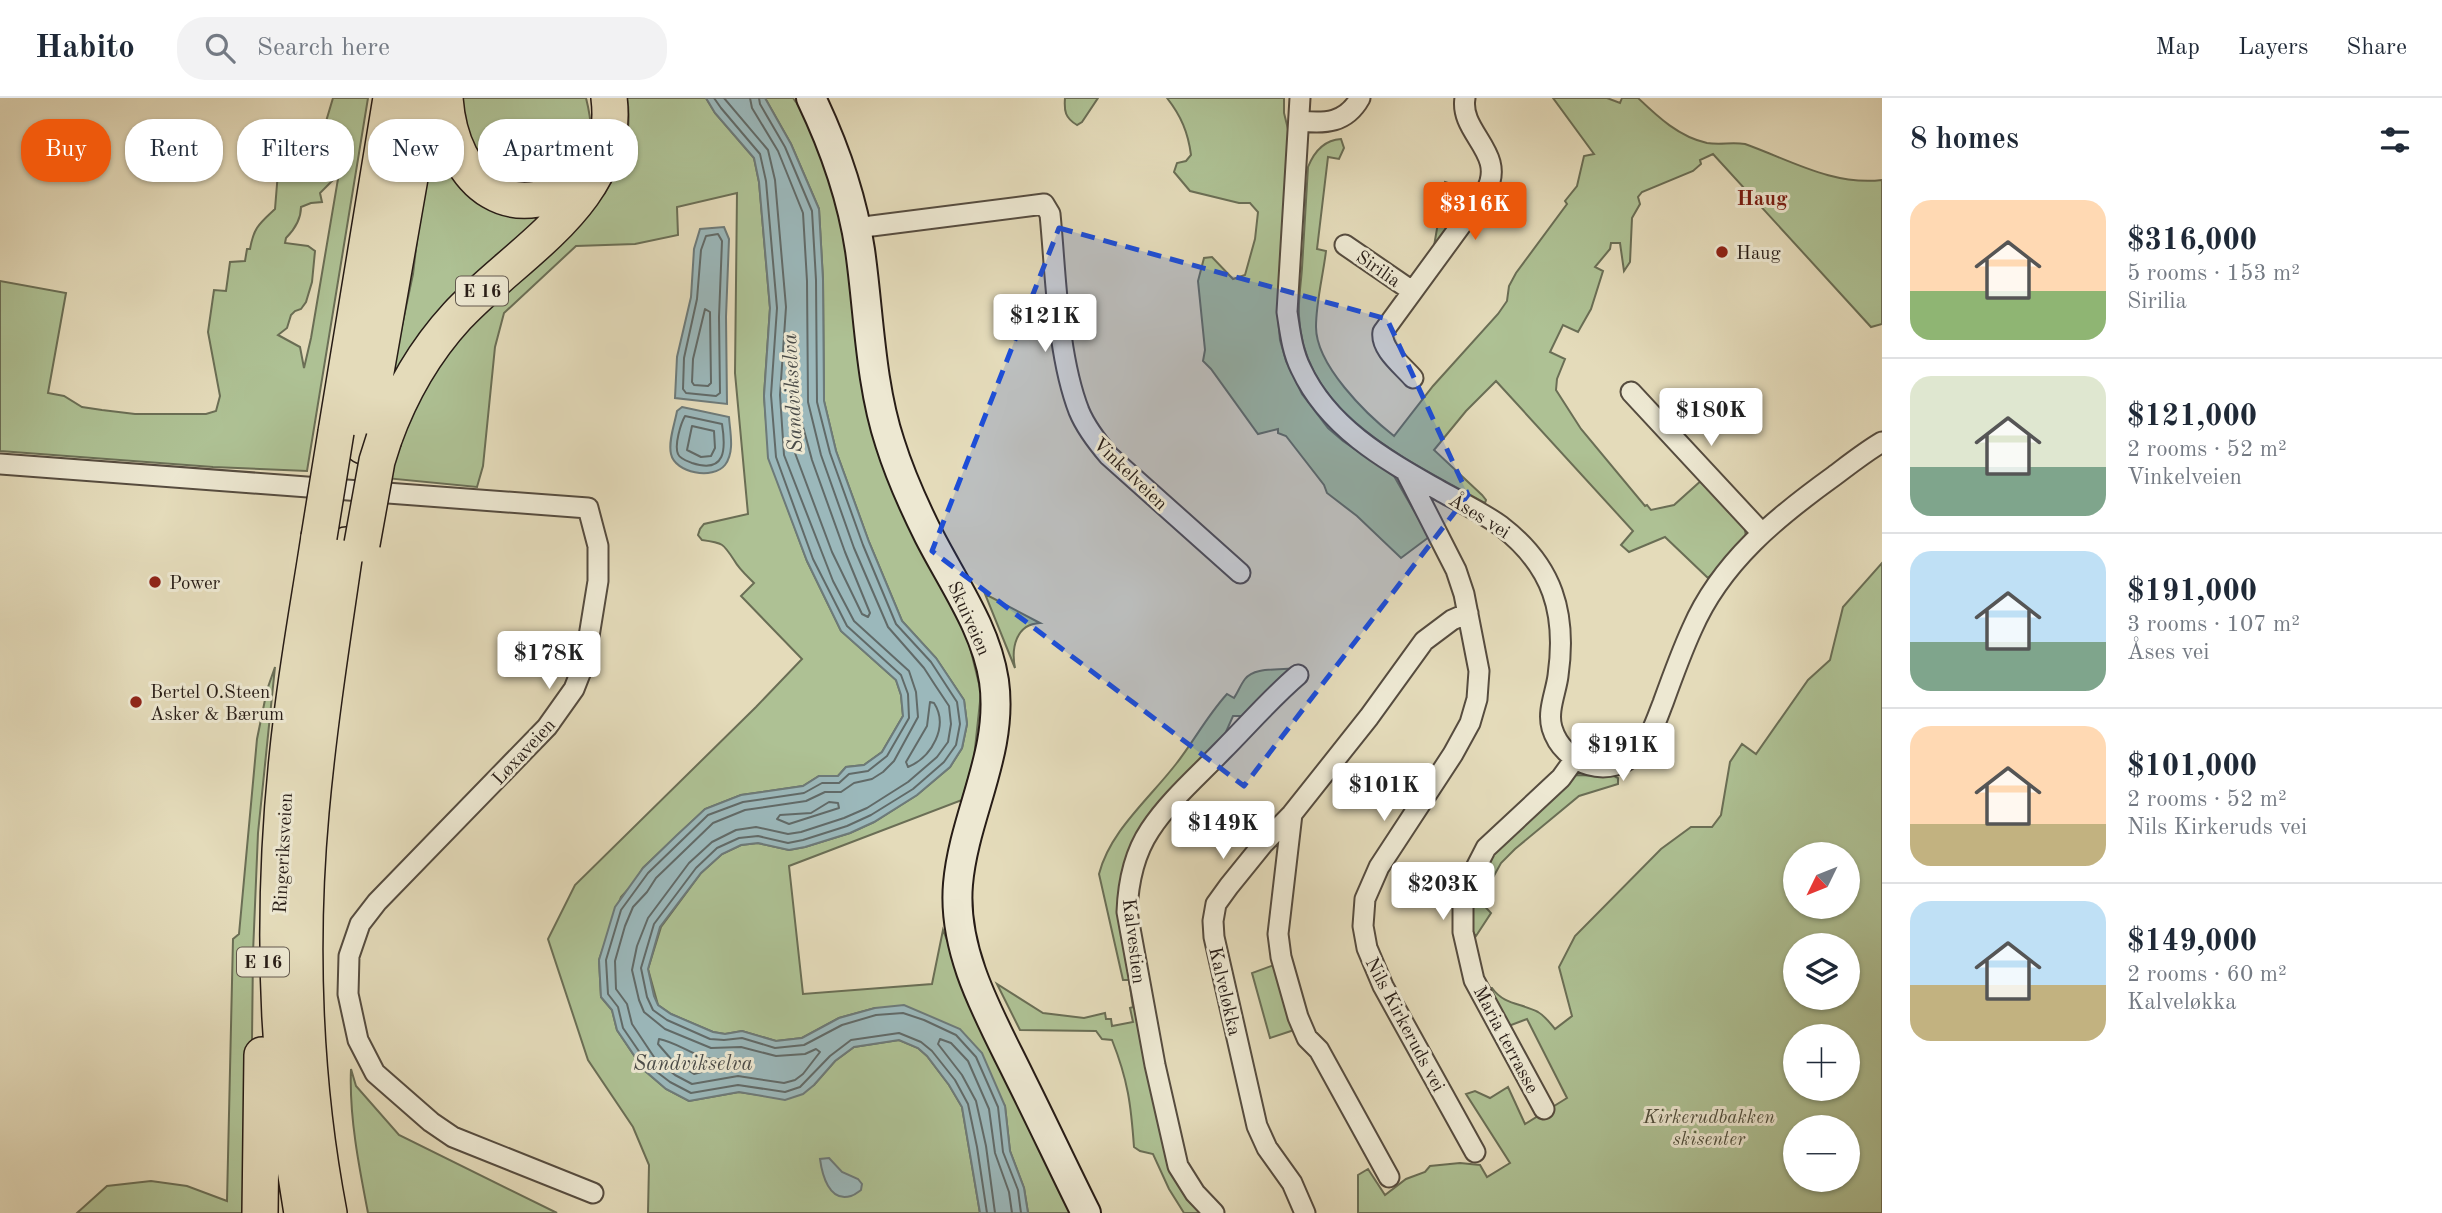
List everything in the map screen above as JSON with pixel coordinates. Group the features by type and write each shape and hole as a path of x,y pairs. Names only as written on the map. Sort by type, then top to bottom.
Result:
{"highway":[{"name":"E 16","path":"342,542 362,436 363,271 391,98"},
{"name":"E 16","path":"342,542 424,98"},
{"path":"445,98 450,133 458,155 478,181"},
{"name":"E 16","path":"609,98 610,119"},
{"path":"480,182 499,195 517,200 550,197 576,182"},
{"name":"E 16","path":"362,436 405,386 428,349 472,300 562,219 591,182"},
{"name":"Ringeriksveien","path":"302,1213 287,1112 278,992 280,864 342,542"},
{"name":"E 16","path":"260,1213 266,863 275,747 306,719"},
{"name":"Ringeriksveien","path":"306,719 306,993 314,1110 329,1213"}],"main road":[{"name":"Skuiveien","path":"811,98 841,169 856,228 875,367 889,441 913,504 972,614 989,659 994,682 996,710 991,748 965,840 957,888 966,954 995,1025 1086,1213"}],"street":[{"name":"Åses vei","path":"1300,98 1287,312 1291,342 1300,368 1321,402 1348,432 1406,472 1494,521 1519,540 1542,569 1560,615 1562,642 1550,723 1556,741 1574,760"},
{"path":"1300,121 1336,121 1348,114 1360,98"},
{"name":"Sirilia","path":"1413,378 1387,348 1382,339 1383,332 1490,185 1493,170 1491,161 1465,115 1465,98"},
{"name":"Vinkelveien","path":"856,228 1044,204 1050,214 1060,321 1070,383 1092,435 1109,456 1240,572"},
{"name":"Sirilia","path":"1345,245 1412,291"},
{"path":"1631,392 1761,532"},
{"path":"1574,760 1587,766 1605,767 1624,763 1640,750 1653,727 1700,612 1735,560 1761,532 1796,503 1882,442"},
{"name":"Løxaveien","path":"0,464 588,508 598,547 598,581 585,661 574,689 547,727 377,902 360,925 349,956 348,994 358,1040 375,1073 431,1122 453,1137 593,1193"},
{"name":"Nils Kirkeruds vei","path":"1406,472 1456,569 1479,671 1477,699 1470,723 1440,775 1379,867 1365,899 1363,926 1367,948 1383,986 1475,1152"},
{"name":"Kalveløkka","path":"1305,1213 1292,1183 1267,1148 1251,1109 1214,937 1216,904 1262,844 1292,814 1369,718 1424,641 1452,620 1468,613"},
{"name":"Kalvestien","path":"1214,1213 1185,1180 1172,1143 1127,912 1128,893 1137,856 1150,830 1251,719 1298,675"},
{"name":"Maria terrasse","path":"1544,1109 1474,979 1463,932 1463,907 1465,889 1486,848 1561,778 1574,760"},
{"path":"1292,814 1278,934 1281,957 1307,1038 1319,1050 1389,1177"}],"highlighted area":[{"path":"1059,228 1387,319 1468,495 1244,786 932,551"}],"green space":[{"path":"333,98 368,98 307,471 213,467 0,451 0,281 66,293 48,393 64,396 82,407 135,414 206,414 216,411 220,396 208,332 214,290 226,291 230,262 245,261 255,231 275,209 277,182 331,182 320,193 322,202 301,207 299,220 285,243 308,246 315,251 312,282 306,302 291,315 287,328 278,335 300,347 304,368 337,182 354,182 354,119 327,119"},
{"path":"456,98 586,98 590,119 478,119 478,158"},
{"path":"627,98 706,98 715,113 754,158 759,182 770,308 764,396 769,458 807,561 841,631 896,680 903,716 882,752 864,765 846,767 838,776 819,776 803,786 741,795 705,809 643,868 621,897 599,960 601,997 612,1010 617,1030 644,1070 666,1089 689,1101 739,1092 785,1099 814,1085 835,1061 854,1047 899,1040 918,1048 949,1085 962,1107 980,1213 648,1213 649,1165 633,1127 588,1060 548,939 575,885 802,659 741,596 754,583 727,550 718,543 702,540 698,535 704,524 748,514 735,373 737,193 677,207 678,235 635,244 576,246 504,313 495,347 483,466 477,487 385,478 436,358 605,193 610,182 638,182 638,119 628,119"},
{"path":"765,98 793,98 808,119 841,214 868,407 965,627 981,692 974,758 962,800 789,866 803,994 932,984 943,930 969,995 1074,1213 1028,1213 1024,1188 1010,1151 1005,1106 959,1029 875,1008 839,1018 802,1038 776,1041 742,1031 725,1034 713,1032 671,1014 658,1005 648,969 661,927 701,873 722,854 741,845 758,843 789,850 805,847 850,833 874,822 917,795 950,767 962,748 967,724 964,700 936,658 902,621 869,542 836,451 824,401 823,280 819,209 791,144"},
{"path":"1065,98 1098,98 1082,122 1077,125 1066,114"},
{"path":"1167,98 1284,98 1284,113 1289,133 1278,318 1280,340 1286,361 1302,394 1328,428 1394,476 1429,537 1401,558 1357,516 1327,493 1324,485 1286,436 1278,433 1278,429 1258,434 1203,361 1205,350 1198,281 1204,258 1212,257 1233,279 1245,275 1255,239 1258,212 1250,203 1239,203 1190,191 1174,172 1177,163 1186,161 1191,155 1183,125"},
{"path":"1553,98 1607,98 1620,103 1622,98 1638,98 1670,125 1697,140 1712,144 1745,144 1795,164 1846,179 1882,180 1882,324 1871,327 1713,154 1700,160 1701,164 1693,171 1642,192 1638,197 1640,204 1632,218 1630,262 1624,271 1620,243 1611,243 1610,249 1595,267 1603,271 1591,309 1578,332 1563,325 1550,352 1565,359 1557,379 1556,390 1581,429 1645,506 1651,510 1674,505 1703,479 1744,525 1746,536 1708,578 1665,537 1629,552 1621,545 1633,531 1496,381 1466,411 1434,450 1482,495 1485,503 1425,470 1365,431 1340,408 1319,381 1305,351 1299,310 1308,167 1320,148 1341,139 1344,148 1339,159 1328,157 1317,249 1326,251 1316,318 1318,342 1324,357 1344,388 1394,436 1433,386 1498,314 1507,301 1509,286 1516,273 1567,204 1565,201 1577,186 1584,156 1594,154"},
{"path":"464,164 478,170 478,182 505,182 558,205 389,387 413,274 426,182 464,182"},
{"path":"503,182 541,182 521,191"},
{"path":"1445,182 1478,193 1433,252"},
{"name":"Kirkerudbakken skisenter","path":"1882,563 1882,1213 1358,1213 1358,1175 1368,1169 1385,1195 1406,1179 1425,1172 1430,1166 1460,1163 1480,1165 1487,1177 1510,1163 1466,1094 1475,1091 1490,1098 1508,1087 1525,1124 1567,1098 1527,1019 1506,1027 1486,988 1492,988 1507,1001 1538,1012 1555,1029 1572,1016 1559,967 1575,936 1661,849 1691,827 1712,827 1721,815 1730,762 1742,744 1756,754 1808,680 1830,660 1843,607"},
{"path":"985,594 1040,623 1032,624 1020,632 1015,645 1015,668"},
{"path":"275,667 258,833 253,953 250,1213 77,1213 107,1186 151,1181 187,1186 227,1201 233,939 239,934 257,739 267,690"},
{"path":"1294,668 1244,716 1233,716 1222,741 1130,855 1153,1071 1204,1213 1184,1213 1169,1189 1153,1154 1134,1147 1128,1093 1112,1040 1102,1039 1096,1031 1020,1030 997,984 1043,1013 1084,1018 1105,1013 1106,1019 1111,1019 1112,1026 1133,1022 1129,980 1123,980 1099,874 1104,858 1121,830 1176,764 1227,694 1234,698 1245,679 1255,672"},
{"path":"1573,775 1614,776 1618,778 1618,784 1579,796 1501,863 1480,901 1491,913 1476,936 1472,932 1474,889 1490,853"},
{"path":"1274,965 1294,1030 1270,1038 1252,973"},
{"path":"351,1069 356,1086 399,1135 557,1213 368,1213 353,1123"}],"water":[{"name":"Sandvikselva","path":"706,98 765,98 791,144 819,209 823,280 824,401 836,451 869,542 902,621 936,658 964,700 967,724 962,748 950,767 917,795 874,822 850,833 805,847 789,850 758,843 741,845 722,854 701,873 660,927 648,969 654,996 658,1005 671,1014 713,1032 725,1034 742,1031 776,1041 802,1038 839,1018 875,1008 904,1005 960,1029 982,1053 1005,1106 1010,1151 1024,1188 1028,1213 980,1213 962,1107 949,1085 918,1048 899,1040 854,1047 835,1061 803,1094 785,1100 739,1092 689,1101 666,1089 644,1070 617,1030 612,1010 601,997 599,960 615,907 643,868 677,835 705,809 741,795 803,786 819,776 838,776 846,767 864,765 882,752 903,716 896,680 841,631 807,561 768,458 764,396 770,308 759,182 754,158 715,113"},
{"path":"724,227 729,239 727,404 675,398 677,357 691,297 694,249 700,229"},
{"path":"682,407 729,417 730,454 725,465 719,470 695,472 679,466 674,461 670,449 671,438 677,411"},
{"path":"829,1158 842,1172 858,1179 862,1184 861,1190 852,1196 843,1197 832,1191 825,1179 820,1159"}],"place":[{"name":"Haug","path":"1722,252"},
{"name":"Power","path":"155,582"},
{"name":"Bertel O.Steen Asker & Bærum","path":"136,702"}],"district":[{"name":"Haug","path":"1762,198"}]}
